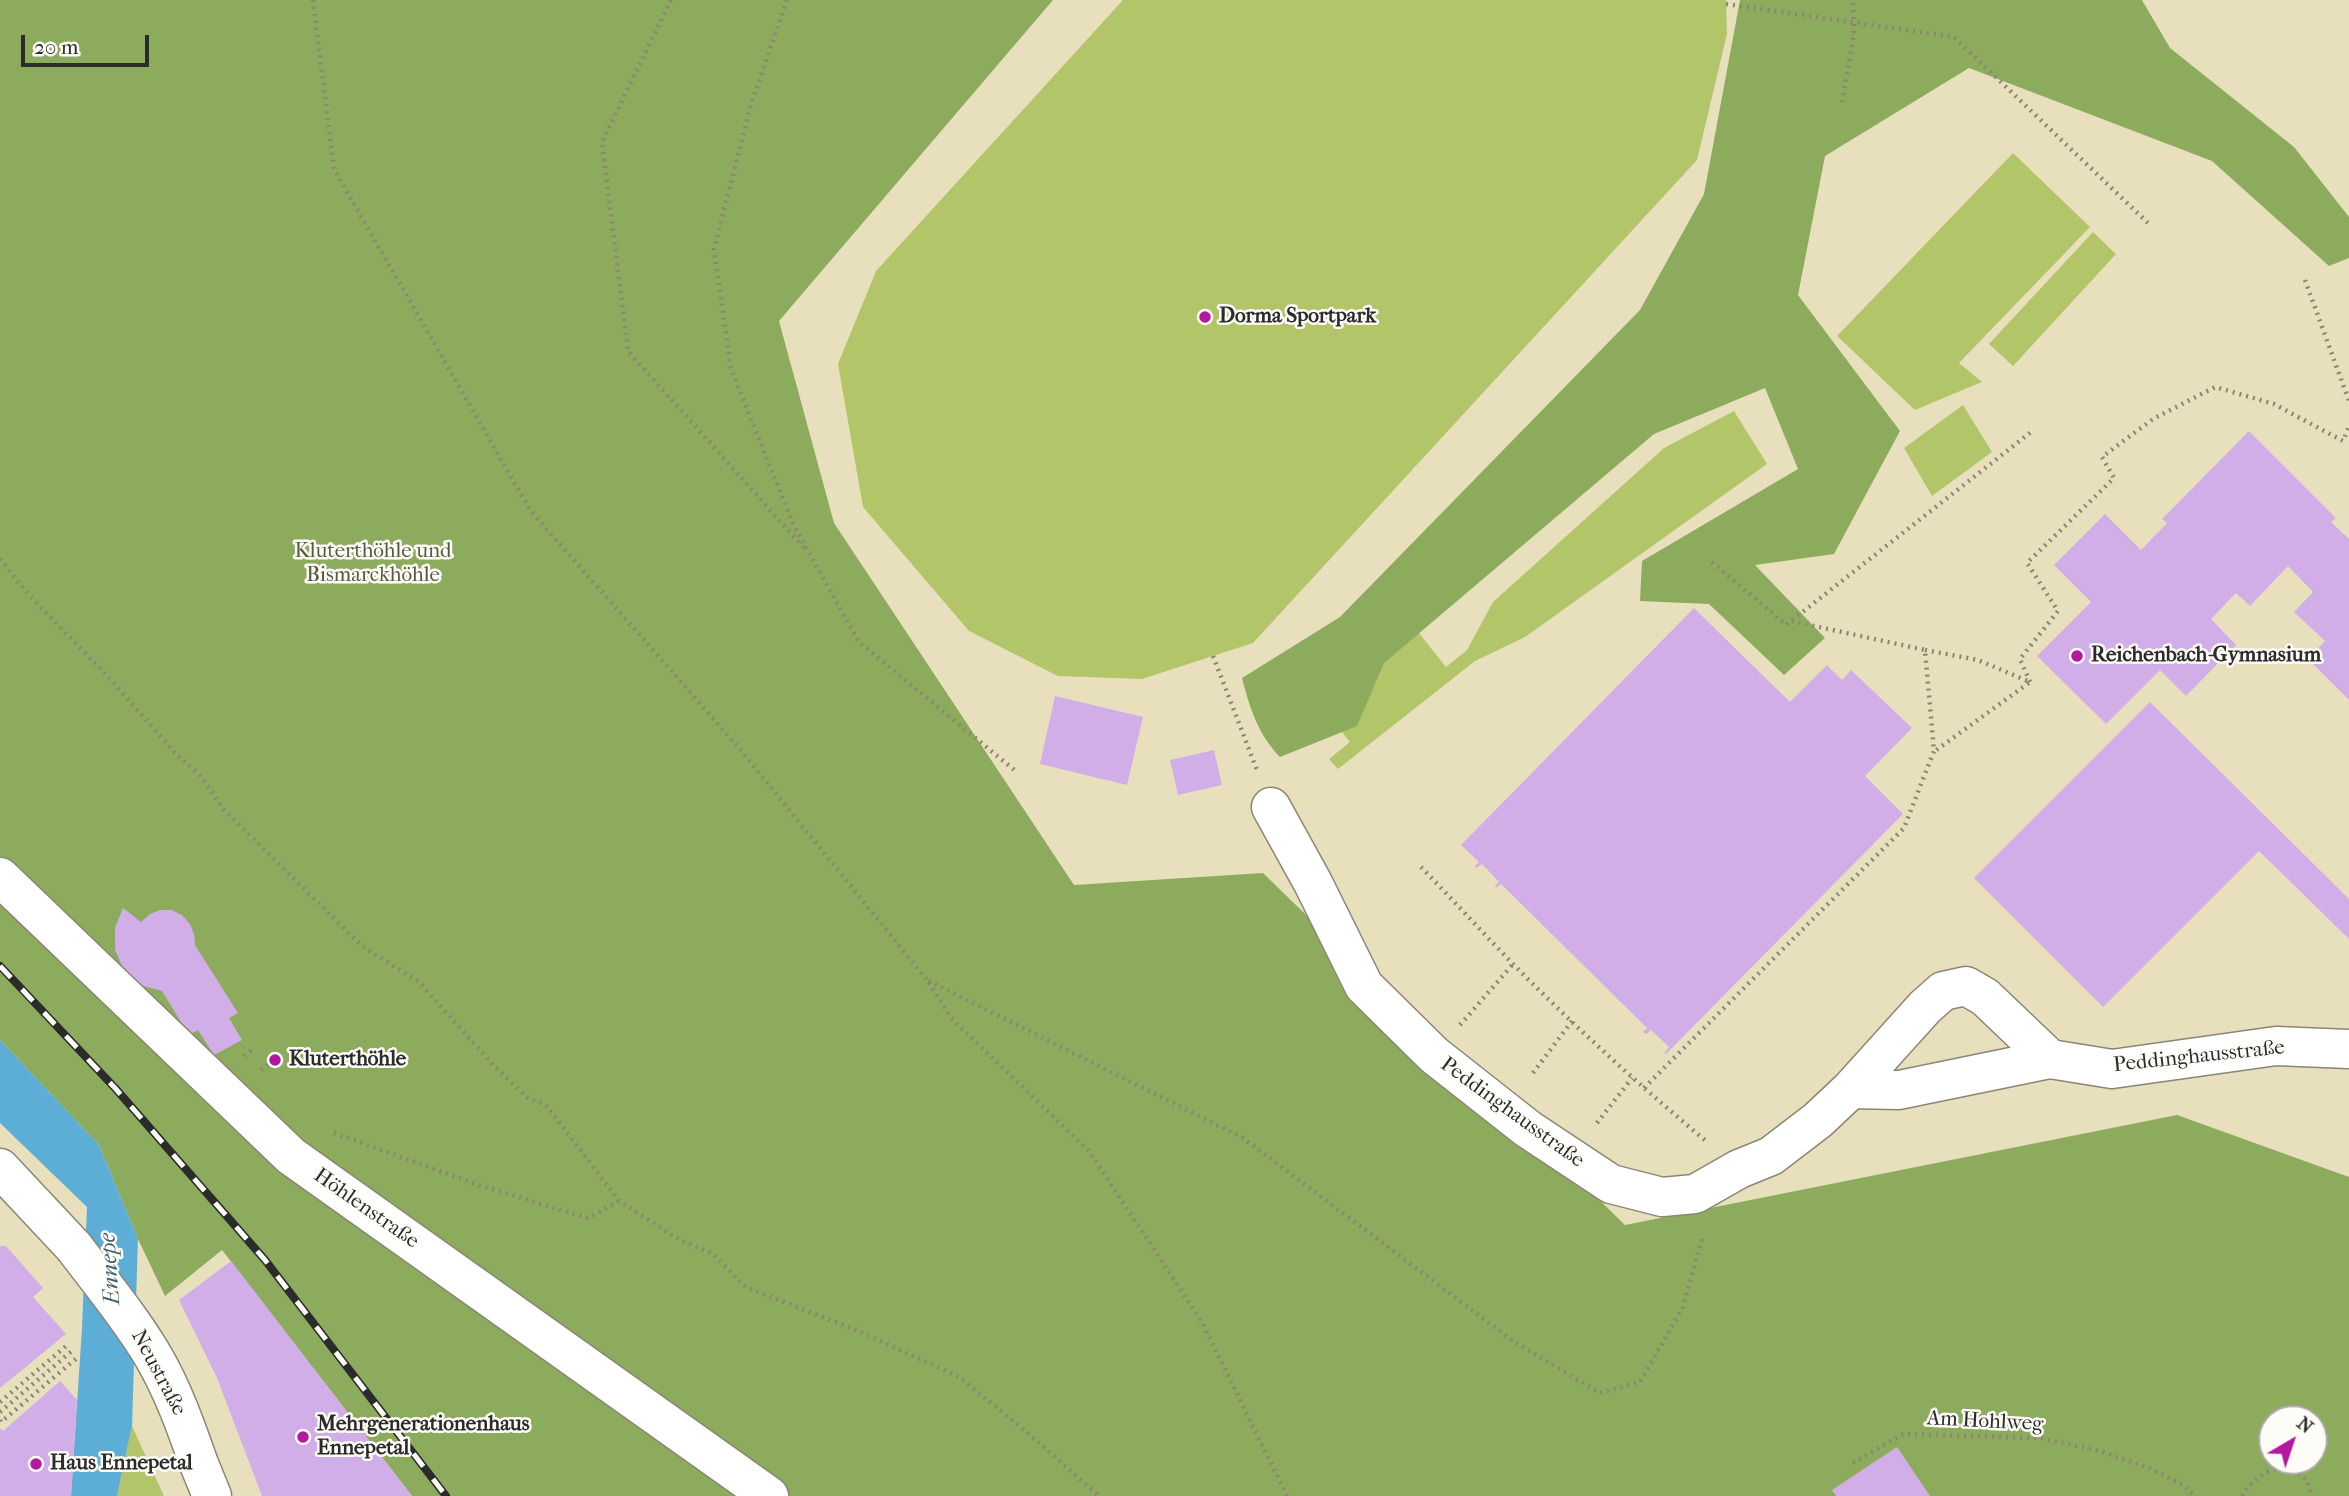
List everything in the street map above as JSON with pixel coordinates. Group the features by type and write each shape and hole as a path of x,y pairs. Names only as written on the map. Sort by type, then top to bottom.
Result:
{"street":[{"name":"Peddinghausstraße","path":"1271,807 1313,883 1364,986 1434,1055 1528,1129 1611,1184 1662,1197 1695,1194 1739,1169 1771,1156 1818,1120 1943,991 1966,986 1985,997 2050,1059"},
{"name":"Höhlenstraße","path":"0,877 291,1156 769,1496"},
{"name":"Peddinghausstraße","path":"1851,1088 1899,1090 2050,1059 2112,1069 2276,1046 2349,1049"},
{"name":"Neustraße","path":"0,1168 74,1247 126,1316 153,1357 178,1408 206,1480"}],"path":[{"path":"313,0 334,169 530,510 739,748 927,980 951,1018 1089,1151 1202,1322 1287,1496"},
{"path":"671,0 602,142 628,351 812,557"},
{"path":"787,0 752,101 714,249 731,369 794,526 859,642 1018,773"},
{"path":"1842,102 1854,34 1853,0"},
{"path":"1726,4 1954,37 2149,224"},
{"path":"2305,280 2349,401"},
{"path":"2029,682 2020,659 2058,611 2027,564 2114,478 2102,457 2153,419 2215,387 2274,404 2343,440 2349,427"},
{"path":"1712,562 1786,625 2031,432"},
{"path":"0,559 29,595 111,680 176,754 201,776 224,810 362,946 419,982 495,1067 528,1098 546,1105 619,1201 680,1240 713,1254 746,1287 861,1332 959,1377 1099,1496"},
{"path":"1791,621 1978,660 2029,682"},
{"path":"1644,1088 1904,828 1934,751 1925,650"},
{"path":"1213,656 1271,807"},
{"path":"1934,751 2029,682"},
{"path":"1421,867 1513,964 1632,1078 1739,1169"},
{"path":"1434,1055 1513,964"},
{"path":"927,980 1243,1138 1513,1341 1600,1393 1640,1382 1683,1307 1706,1224 1695,1194"},
{"path":"1533,1073 1572,1021"},
{"path":"1597,1124 1632,1078"},
{"path":"325,1130 476,1184 588,1218 619,1201"},
{"path":"0,1402 66,1346"},
{"path":"0,1412 74,1350"},
{"path":"0,1420 77,1359"},
{"name":"Am Hohlweg","path":"1853,1463 1903,1434 2040,1438 2100,1451 2149,1468 2183,1485 2194,1496"},
{"path":"2242,1496 2250,1482 2272,1468 2290,1466 2306,1479 2312,1496"}],"green space":[{"name":"Kluterthöhle und Bismarckhöhle","path":"0,0 1053,0 779,321 834,523 1074,885 1263,873 1625,1225 2177,1115 2349,1177 2349,1496 412,1496 222,1250 165,1296 99,1145 0,1040"},
{"name":"Dorma Sportpark","path":"1123,0 1726,0 1727,34 1697,160 1253,643 1142,679 1058,676 969,631 863,507 838,364 876,271"},
{"path":"1740,0 2142,0 2170,48 2294,147 2349,217 2349,258 2329,266 2212,161 1969,68 1825,156 1798,295 1900,431 1834,554 1755,565 1825,638 1784,675 1709,604 1640,601 1642,561 1798,469 1765,388 1654,434 1384,663 1357,726 1280,757 1256,720 1242,678 1340,617 1640,310 1704,194"},
{"path":"2013,153 2090,227 1959,363 1982,382 1915,410 1837,336"},
{"path":"2093,232 2116,254 2013,366 1989,344"},
{"path":"1963,405 1992,452 1932,496 1904,448"},
{"path":"1734,411 1767,464 1525,637 1475,661 1338,769 1329,759 1350,742 1311,693 1407,618 1446,667 1467,650 1493,602 1664,448"},
{"path":"132,1426 164,1496 117,1496"}],"water":[{"name":"Ennepe","path":"0,1040 99,1145 138,1239 132,1426 117,1496 71,1496 87,1207 0,1123"}],"building":[{"path":"2249,431 2336,518 2331,522 2349,539 2349,700 2308,659 2325,641 2294,612 2313,592 2288,566 2250,606 2236,593 2211,619 2236,645 2186,696 2160,670 2106,724 2037,656 2091,602 2054,565 2105,514 2141,550 2167,523 2162,519"},
{"path":"1694,608 1790,702 1827,665 1842,680 1851,670 1912,728 1865,776 1903,814 1666,1054 1664,1053 1669,1047 1651,1030 1646,1034 1643,1032 1647,1028 1501,884 1496,888 1499,882 1482,864 1476,868 1479,862 1461,845"},
{"path":"1055,696 1143,717 1127,785 1040,764"},
{"path":"2150,702 2349,899 2349,939 2259,851 2103,1007 1974,878"},
{"path":"1214,750 1222,785 1178,795 1170,760"},
{"path":"123,908 141,922 160,910 172,910 182,915 190,924 195,945 238,1013 229,1018 242,1040 214,1055 198,1030 189,1035 162,991 140,985 124,970 115,950 115,928"},
{"path":"0,1246 6,1246 43,1288 33,1297 66,1334 0,1388"},
{"name":"Mehrgenerationenhaus Ennepetal","path":"231,1261 412,1496 262,1496 217,1378 179,1300"},
{"name":"Haus Ennepetal","path":"60,1381 77,1400 71,1496 0,1496 0,1428 3,1431"},
{"path":"1897,1447 1930,1496 1836,1496 1832,1490"}],"railway":[{"path":"0,966 115,1088 265,1260 446,1496"}],"place":[{"name":"Dorma Sportpark","path":"1205,317"},
{"name":"Reichenbach-Gymnasium","path":"2077,656"},
{"name":"Kluterthöhle","path":"275,1060"},
{"name":"Mehrgenerationenhaus Ennepetal","path":"303,1437"},
{"name":"Haus Ennepetal","path":"36,1464"}]}
